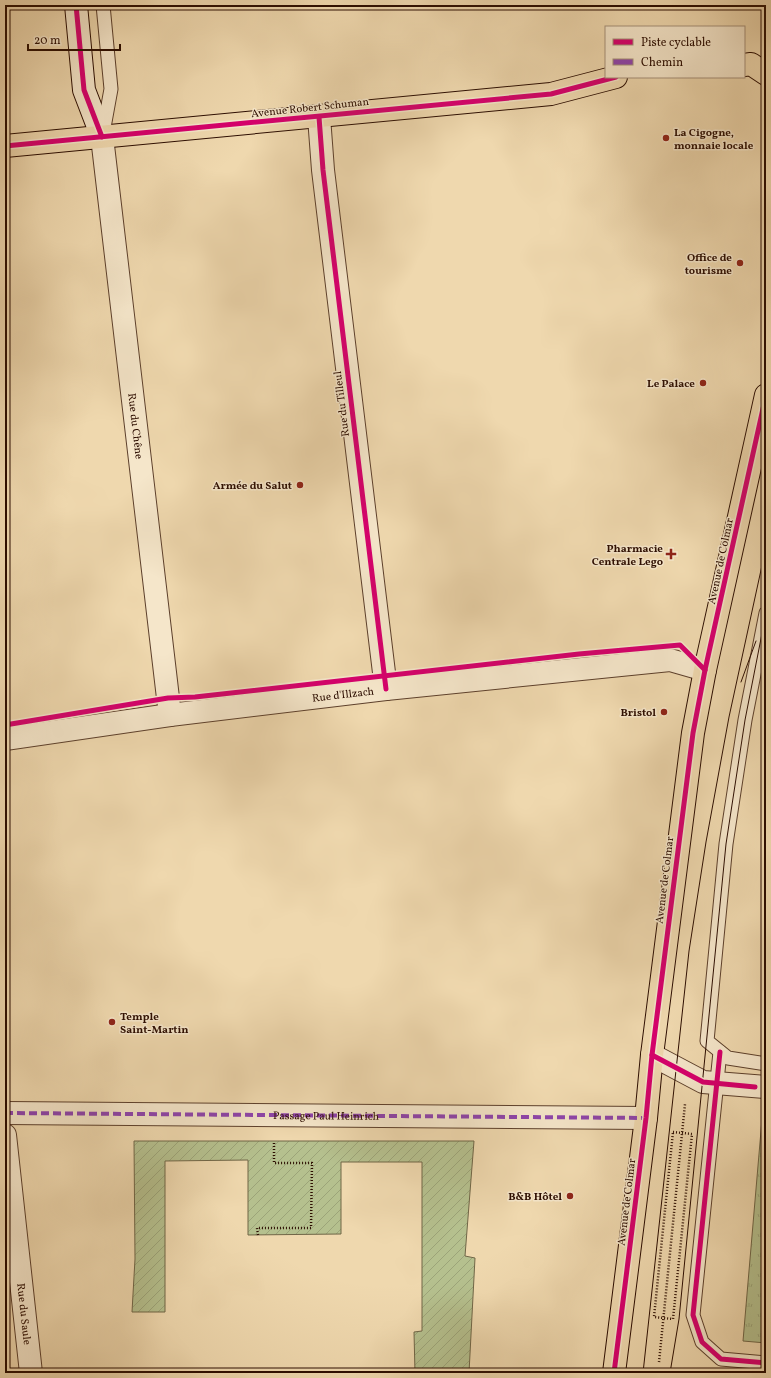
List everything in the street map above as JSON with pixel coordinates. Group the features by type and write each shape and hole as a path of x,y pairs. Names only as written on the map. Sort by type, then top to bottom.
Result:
{"main road":[{"name":"Avenue Robert Schuman","path":"5,146 551,94 612,78"},
{"name":"Avenue de Colmar","path":"614,1373 693,733 705,670 766,396"}],"street":[{"name":"Rue du Chêne","path":"76,5 84,90 102,137 170,715"},
{"name":"Rue du Tilleul","path":"319,117 324,178 386,689"},
{"name":"Rue d'Illzach","path":"5,739 170,715 386,689 670,660 705,670"},
{"path":"652,1056 703,1082 766,1087"},
{"name":"Passage Paul Heinrich","path":"5,1113 646,1118"},
{"name":"Rue du Saule","path":"5,1135 31,1373"}],"lane":[{"path":"102,137 111,90 103,5"},
{"path":"766,613 744,720 726,844 708,1041 728,1058 766,1064"},
{"path":"720,1052 694,1315 702,1342 721,1359 766,1363"}],"path":[{"path":"659,1362 686,1097"},
{"path":"258,1235 258,1228 311,1228 312,1163 274,1163 274,1115"},
{"path":"673,1132 692,1134 673,1319 664,1317 654,1316 673,1132"}],"green space":[{"path":"762,1119 766,1119 766,1343 743,1341"},
{"path":"134,1141 474,1141 465,1256 475,1258 469,1373 415,1373 414,1332 422,1331 422,1162 341,1162 341,1234 248,1235 248,1160 165,1161 165,1312 132,1312 135,1259"}],"tram line":[{"path":"643,1373 689,951 706,842 729,717 766,547"},
{"path":"670,1373 679,1319 726,844 745,720 766,613"},
{"path":"741,682 756,641"}],"marked path":[{"path":"5,1113 646,1118"}],"cycle path":[{"path":"76,5 84,90 102,137"},
{"path":"5,146 551,94 612,78"},
{"path":"319,117 323,170 386,689"},
{"path":"614,1373 646,1118 652,1055 693,733 705,670 766,395"},
{"path":"5,725 168,698 195,697 579,654 680,645 705,670"},
{"path":"720,1052 693,1315 702,1342 721,1359 766,1363"},
{"path":"652,1055 703,1082 755,1087"}],"place":[{"name":"La Cigogne, monnaie locale","path":"666,138"},
{"name":"Office de tourisme","path":"740,263"},
{"name":"Le Palace","path":"703,383"},
{"name":"Armée du Salut","path":"300,485"},
{"name":"Pharmacie Centrale Lego","path":"671,554"},
{"name":"Bristol","path":"664,712"},
{"name":"Temple Saint-Martin","path":"112,1022"},
{"name":"B&B Hôtel","path":"570,1196"}]}
